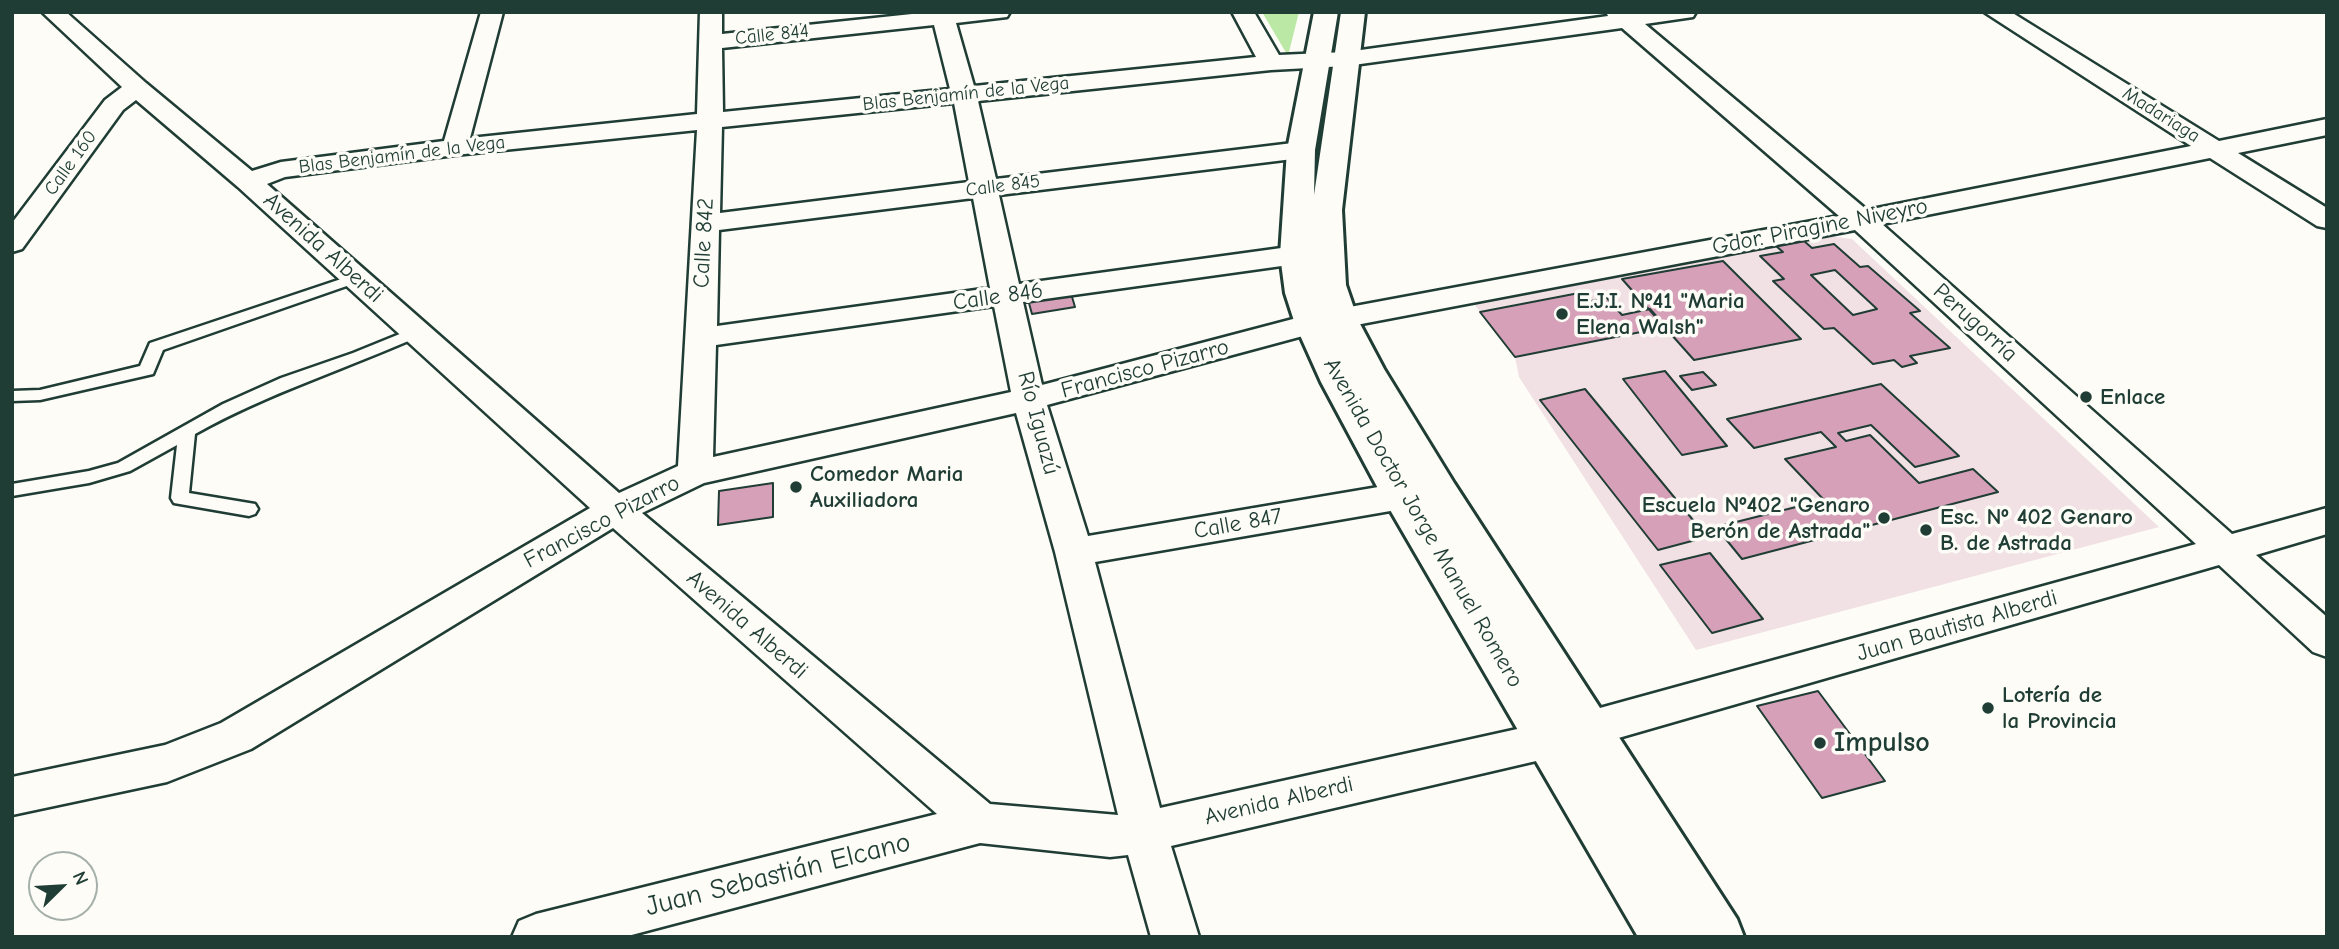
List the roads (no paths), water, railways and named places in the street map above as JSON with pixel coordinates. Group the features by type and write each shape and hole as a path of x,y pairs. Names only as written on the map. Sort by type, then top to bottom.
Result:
{"main road":[{"name":"Avenida Doctor Jorge Manuel Romero","path":"1326,12 1332,59 1327,211 1331,285 1327,322 1339,382 1402,496 1568,734"},
{"name":"Avenida Doctor Jorge Manuel Romero","path":"1353,12 1332,59 1301,150 1296,254 1303,293 1366,369 1426,470 1568,734"},
{"path":"1568,734 1667,937"},
{"path":"1568,734 1717,937"}],"street":[{"name":"Avenida Alberdi","path":"53,12 136,88 248,181 615,510 980,823 1110,837 1144,832 1568,734"},
{"path":"455,147 492,12"},
{"name":"Calle 842","path":"695,473 710,120 711,12"},
{"name":"Calle 844","path":"711,42 942,15 999,12"},
{"path":"1243,12 1271,63"},
{"name":"Blas Benjamín de la Vega","path":"248,181 281,170 455,147 1271,63 1332,59 1622,17 1685,12"},
{"name":"Madariaga","path":"1994,12 2327,220"},
{"name":"Río Iguazú","path":"942,15 964,94 1009,295 1029,399 1074,552 1144,832 1175,937"},
{"name":"Perugorría","path":"1622,17 1861,220 2327,641"},
{"name":"Calle 160","path":"12,243 114,105 136,88"},
{"name":"Gdor. Piragine Niveyro","path":"1327,322 2327,127"},
{"name":"Calle 845","path":"705,223 1301,150"},
{"name":"Calle 846","path":"699,338 1296,254"},
{"name":"Francisco Pizarro","path":"12,796 167,763 236,736 615,510 695,473 1029,399 1327,322"},
{"name":"Calle 847","path":"1074,552 1402,496"},
{"name":"Juan Bautista Alberdi","path":"1568,734 2327,522"},
{"name":"Juan Sebastián Elcano","path":"536,937 980,823"}],"lane":[{"path":"12,396 40,395 147,370 156,347 356,278"},
{"path":"12,490 89,477 124,467 229,408 287,382 359,357 417,332"},
{"path":"187,431 180,498 249,509"}],"place":[{"name":"E.J.I. Nº41 \"Maria Elena Walsh\"","path":"1562,314"},
{"name":"Enlace","path":"2086,397"},
{"name":"Comedor Maria Auxiliadora","path":"796,487"},
{"name":"Escuela Nº402 \"Genaro Berón de Astrada\"","path":"1884,518"},
{"name":"Esc. Nº 402 Genaro B. de Astrada","path":"1926,530"},
{"name":"Lotería de la Provincia","path":"1988,708"},
{"name":"Impulso","path":"1820,743"}]}
